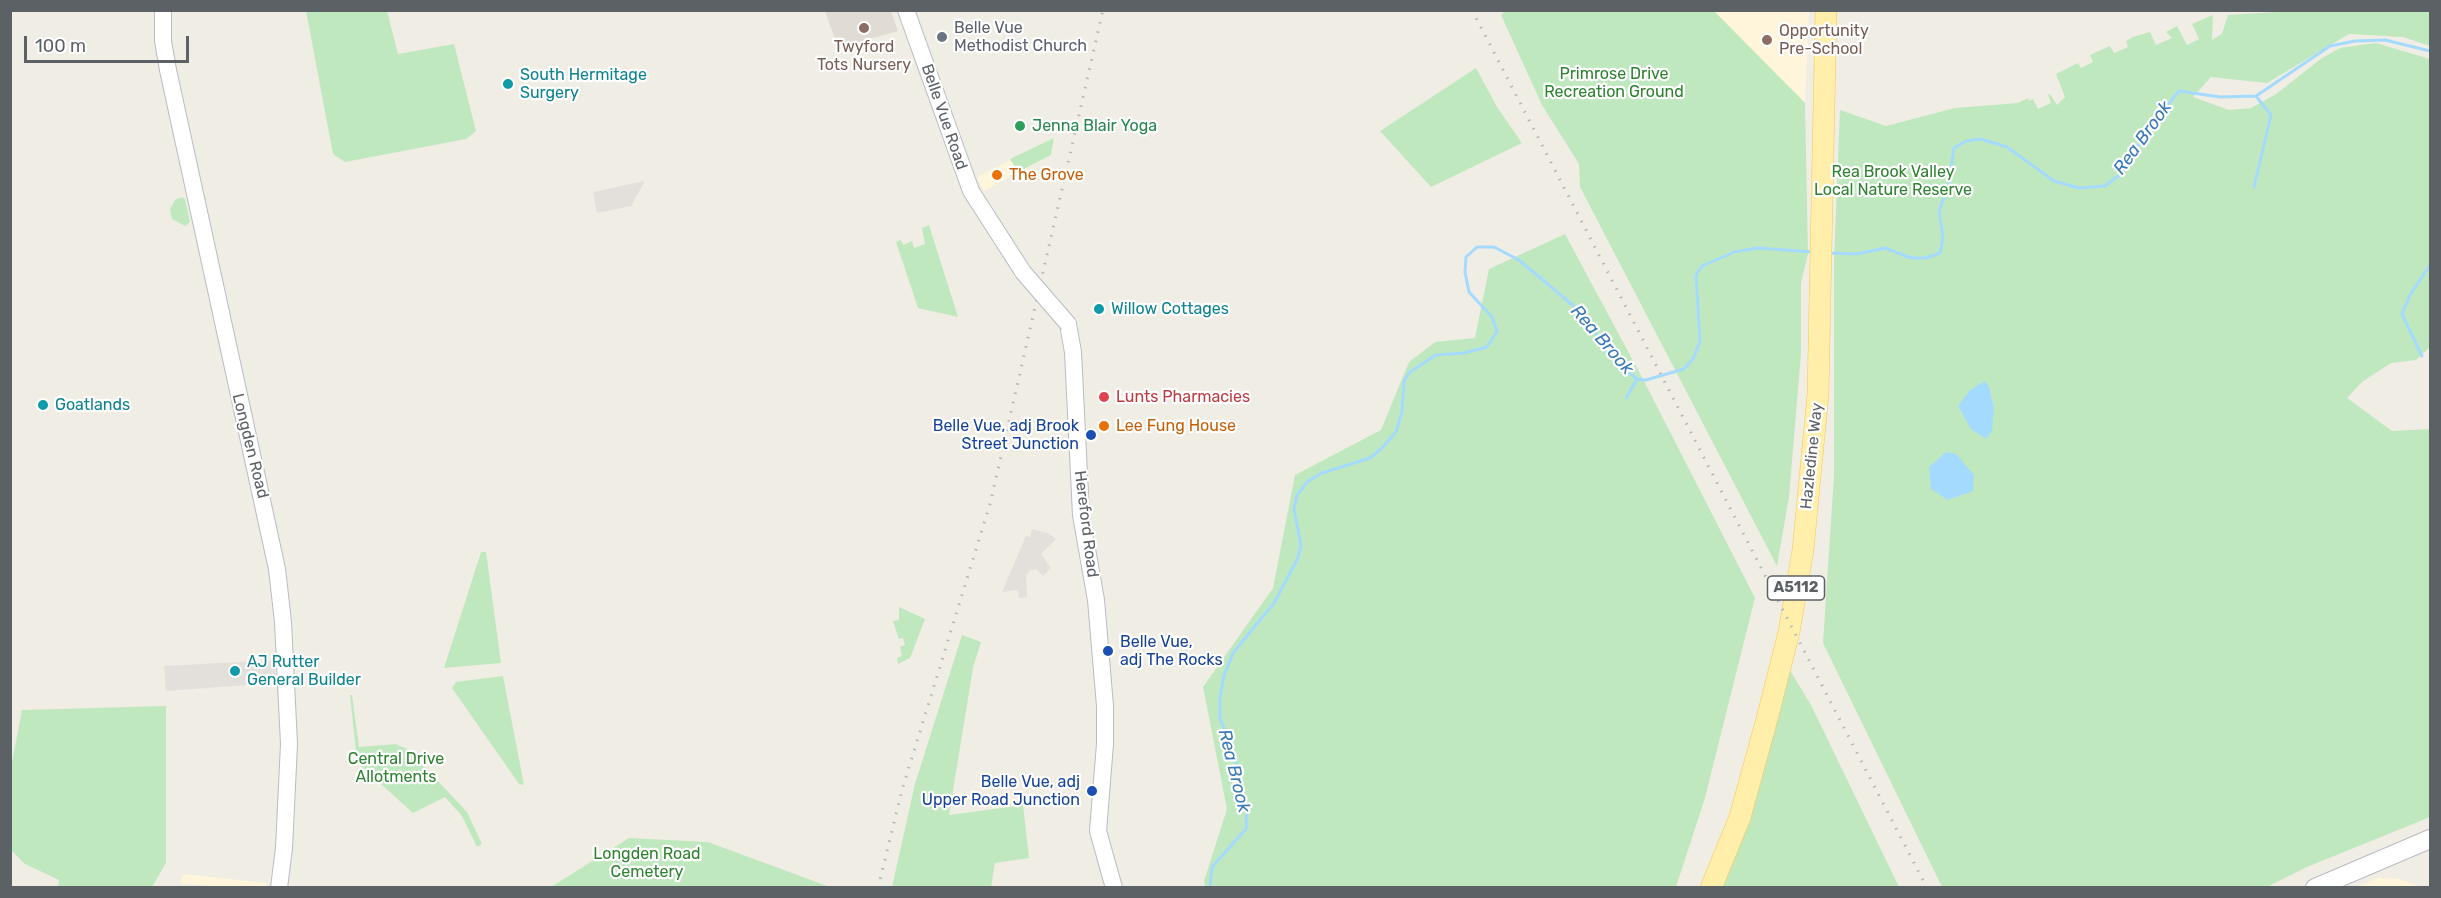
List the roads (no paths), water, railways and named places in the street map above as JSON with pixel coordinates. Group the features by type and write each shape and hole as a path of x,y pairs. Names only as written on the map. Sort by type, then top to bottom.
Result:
{"main road":[{"name":"Hazledine Way","path":"1711,888 1740,817 1789,632 1803,550 1818,394 1826,10"},
{"path":"2314,888 2430,839"}],"street":[{"name":"Longden Road","path":"163,10 163,41 168,70 277,569 283,622 289,744 285,838 279,888"},
{"name":"Belle Vue Road","path":"906,10 970,191"},
{"name":"Hereford Road","path":"970,191 1023,272 1068,324 1073,352 1082,515 1096,600 1105,706 1105,744 1098,831 1114,888"}],"water":[{"path":"1985,381 1989,387 1994,407 1992,431 1986,439 1971,429 1958,406 1970,390"},
{"path":"1946,452 1956,454 1974,475 1973,491 1948,500 1931,489 1929,467"}],"waterway":[{"name":"Rea Brook","path":"1829,253 1857,254 1885,248 1911,258 1926,258 1940,253 1943,238 1939,211 1949,183 1954,148 1966,141 1981,139 2007,147 2054,181 2079,188 2105,186 2122,173 2147,130 2179,91 2220,97 2256,96 2330,46 2355,41 2385,40 2430,51"},
{"path":"2254,187 2271,115 2256,96"},
{"name":"Rea Brook","path":"1210,888 1212,867 1246,829 1247,812 1235,758 1220,718 1220,698 1224,676 1233,653 1274,603 1297,560 1301,546 1294,509 1297,495 1307,482 1322,473 1370,458 1382,448 1396,432 1402,412 1404,381 1410,372 1436,355 1464,353 1487,347 1497,331 1492,317 1469,292 1465,272 1466,257 1477,247 1494,247 1519,260 1575,307 1590,323 1607,353 1619,365 1637,379 1646,380 1684,369 1693,359 1700,341 1696,275 1702,266 1734,252 1757,248 1813,252"},
{"path":"2422,356 2402,314 2410,295 2430,265"},
{"path":"1626,398 1637,379"}],"railway":[{"path":"878,888 902,790 990,504 1103,10"},
{"path":"1472,10 1927,888"}],"place":[{"name":"Twyford Tots Nursery","path":"864,28"},
{"name":"Belle Vue Methodist Church","path":"942,37"},
{"name":"Opportunity Pre-School","path":"1767,40"},
{"name":"South Hermitage Surgery","path":"508,84"},
{"name":"Jenna Blair Yoga","path":"1020,126"},
{"name":"The Grove","path":"997,175"},
{"name":"Willow Cottages","path":"1099,309"},
{"name":"Lunts Pharmacies","path":"1104,397"},
{"name":"Goatlands","path":"43,405"},
{"name":"Lee Fung House","path":"1104,426"},
{"name":"Belle Vue, adj Brook Street Junction","path":"1091,435"},
{"name":"Belle Vue, adj The Rocks","path":"1108,651"},
{"name":"AJ Rutter General Builder","path":"235,671"},
{"name":"Belle Vue, adj Upper Road Junction","path":"1092,791"}],"park label":[{"name":"Primrose Drive Recreation Ground","path":"1614,83"},
{"name":"Rea Brook Valley Local Nature Reserve","path":"1893,181"},
{"name":"Central Drive Allotments","path":"396,768"},
{"name":"Longden Road Cemetery","path":"647,863"}]}
